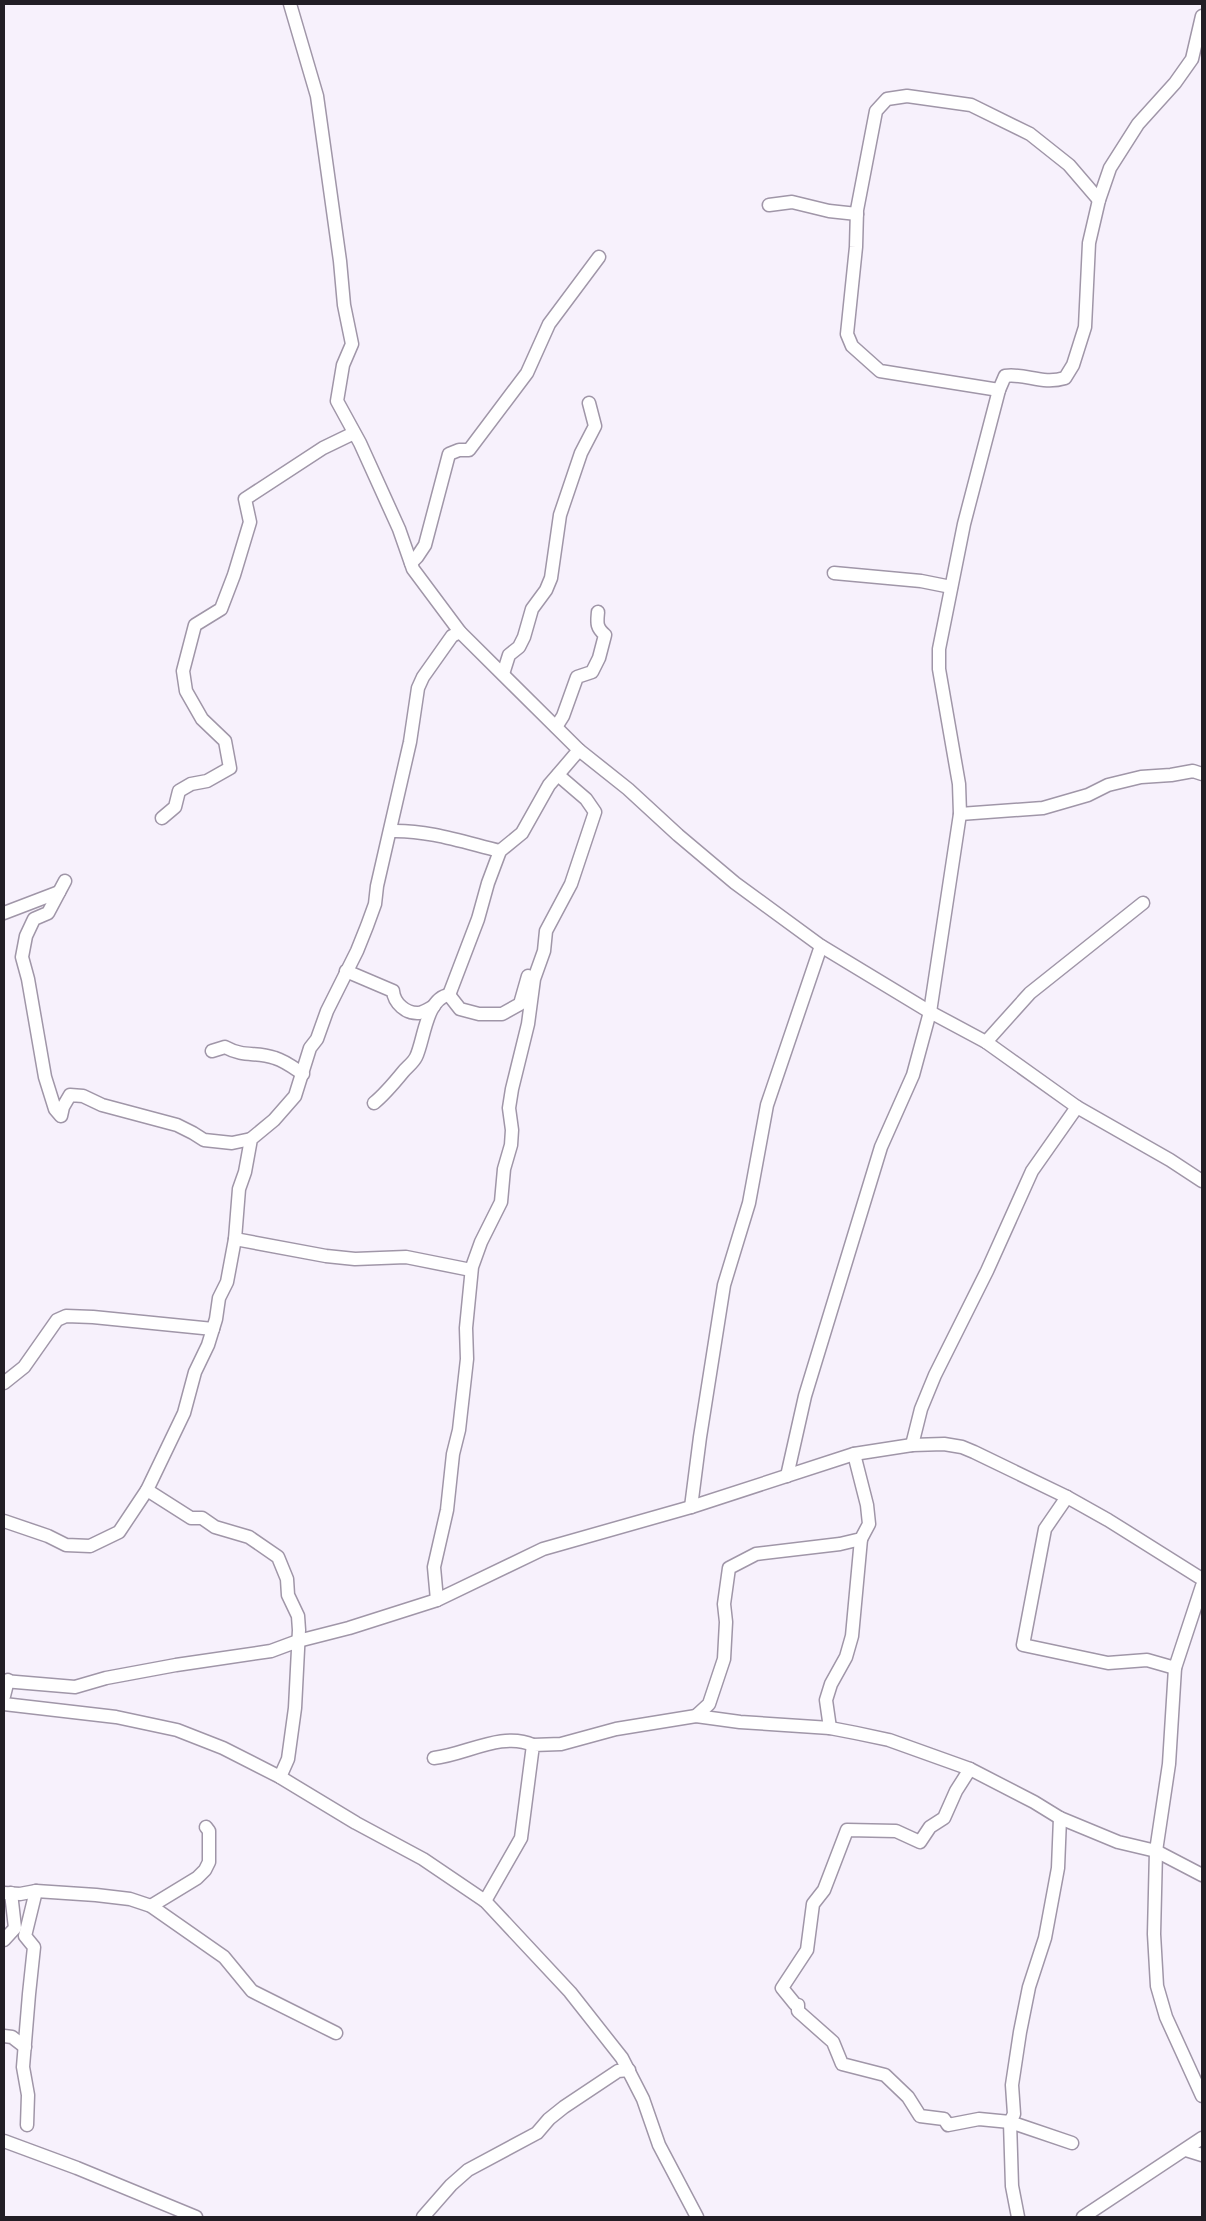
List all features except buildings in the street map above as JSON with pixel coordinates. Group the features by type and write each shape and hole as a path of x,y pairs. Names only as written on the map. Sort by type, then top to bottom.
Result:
{"street":[{"path":"290,4 317,96 325,144 344,305 352,344 343,365 337,402 354,433 399,529 413,569 460,632 579,750 628,789 678,835 735,883 821,946 930,1012 986,1042 1078,1106 1170,1160 1202,1182"},
{"path":"787,1476 805,1396 881,1147 913,1074 930,1012 960,814 959,784 939,669 939,649 964,524 999,390 1005,376 1013,375 1052,382 1065,378 1073,365 1085,327 1089,243 1099,200 1110,168 1138,124 1175,83 1192,59 1202,16"},
{"path":"999,390 880,371 852,346 847,334 856,247 857,214 876,111 887,99 907,96 971,105 1030,134 1069,165 1099,200"},
{"path":"770,205 792,202 829,211 857,214"},
{"path":"411,563 425,545 449,454 459,450 469,450 475,443 527,373 549,324 599,257"},
{"path":"502,674 509,655 519,647 532,610 546,590 551,578 560,516 581,453 595,426 589,402"},
{"path":"162,818 175,807 178,791 191,784 207,780 230,768 225,741 202,719 186,691 183,671 195,625 221,609 234,575 250,522 245,499 323,448 354,433"},
{"path":"834,573 921,581 951,587"},
{"path":"556,727 563,716 577,677 592,672 600,658 605,635 598,629 596,624 598,612"},
{"path":"4,913 62,887 48,913 34,919 26,936 22,957 28,979 45,1077 55,1109 62,1116 63,1107 70,1095 83,1096 102,1105 177,1125 204,1140 232,1143 251,1139 274,1120 295,1096 310,1048 317,1039 327,1011 357,951 375,904 377,886 410,742 418,688 423,677 452,636 460,632"},
{"path":"448,995 478,919 488,883 500,851 522,833 550,785 579,750"},
{"path":"960,814 1043,808 1141,777 1171,775 1192,771 1202,774"},
{"path":"448,995 460,1009 479,1014 502,1014 520,1004 534,955 572,884 595,812 586,799 558,775"},
{"path":"391,831 410,830 439,835 500,851"},
{"path":"986,1042 1030,993 1143,903"},
{"path":"437,1600 434,1567 447,1510 453,1454 459,1430 467,1359 466,1328 472,1270 480,1242 501,1202 504,1169 512,1137 510,1108 512,1089 528,1024 534,979 544,951 546,931"},
{"path":"691,1507 724,1285 749,1203 768,1105 821,946"},
{"path":"346,971 393,991 394,998 398,1004 408,1010 418,1013 434,1006"},
{"path":"374,1103 415,1059 421,1036 434,1006 442,996 448,995"},
{"path":"212,1051 225,1047 237,1054 255,1054 276,1058 303,1074"},
{"path":"912,1445 921,1409 935,1375 987,1271 1032,1171 1078,1106"},
{"path":"4,1521 48,1536 66,1545 90,1546 119,1532 147,1490 184,1413 195,1372 213,1329 219,1298 232,1266 236,1239 239,1190 245,1172 251,1139"},
{"path":"236,1239 326,1256 355,1259 406,1257 472,1270"},
{"path":"4,1383 24,1367 57,1320 66,1316 213,1329"},
{"path":"4,1696 6,1681 75,1687 106,1678 176,1665 270,1651 437,1600 543,1549 691,1507 854,1454 912,1445 944,1444 962,1447 1066,1497 1202,1579"},
{"path":"830,1728 826,1700 831,1684 846,1657 852,1636 861,1539 869,1524 867,1505 854,1454"},
{"path":"147,1490 191,1518 202,1518 215,1527 249,1537 278,1556 287,1579 288,1595 298,1616 294,1708 288,1759 280,1776"},
{"path":"1066,1497 1045,1530 1024,1645 1108,1663 1147,1660 1175,1668"},
{"path":"696,1716 709,1704 724,1659 726,1622 724,1604 728,1568 756,1554 831,1546 861,1539"},
{"path":"1202,1586 1175,1668 1169,1764 1160,1838 1156,1851 1154,1934 1157,1986 1166,2017 1202,2096"},
{"path":"4,1704 116,1716 177,1730 223,1748 280,1776 356,1822 424,1859 485,1901 570,1992 622,2058 643,2099 658,2145 697,2217"},
{"path":"709,1704 717,1719"},
{"path":"434,1758 450,1756 504,1741 522,1740 533,1745 561,1744 616,1729 696,1716 830,1728 889,1740 970,1769 1034,1802 1060,1818 1118,1842 1156,1851 1202,1875"},
{"path":"485,1901 521,1838 533,1745"},
{"path":"970,1769 956,1791 944,1818 930,1827 920,1842 896,1831 847,1830 824,1890 813,1904 806,1950 782,1988 795,2004 798,2004 798,2011 833,2042 842,2064 885,2075 908,2098 920,2116 944,2118 948,2125 979,2119 1010,2122 1072,2143"},
{"path":"1018,2217 1012,2186 1010,2122 1014,2114 1012,2085 1029,1987 1045,1938 1058,1868 1060,1818"},
{"path":"151,1906 197,1878 205,1870 209,1862 209,1831 206,1826"},
{"path":"27,2125 28,2095 24,2067 34,1947 25,1936 36,1891"},
{"path":"4,1940 15,1928 7,1893 36,1891 122,1898 151,1906 224,1957 252,1991 336,2033"},
{"path":"4,2036 12,2038 25,2047"},
{"path":"423,2217 451,2185 468,2170 538,2133 549,2119 564,2107 618,2071 629,2070"},
{"path":"1083,2217 1202,2138"},
{"path":"4,2141 77,2168 194,2217"},
{"path":"1186,2150 1202,2155"}]}
